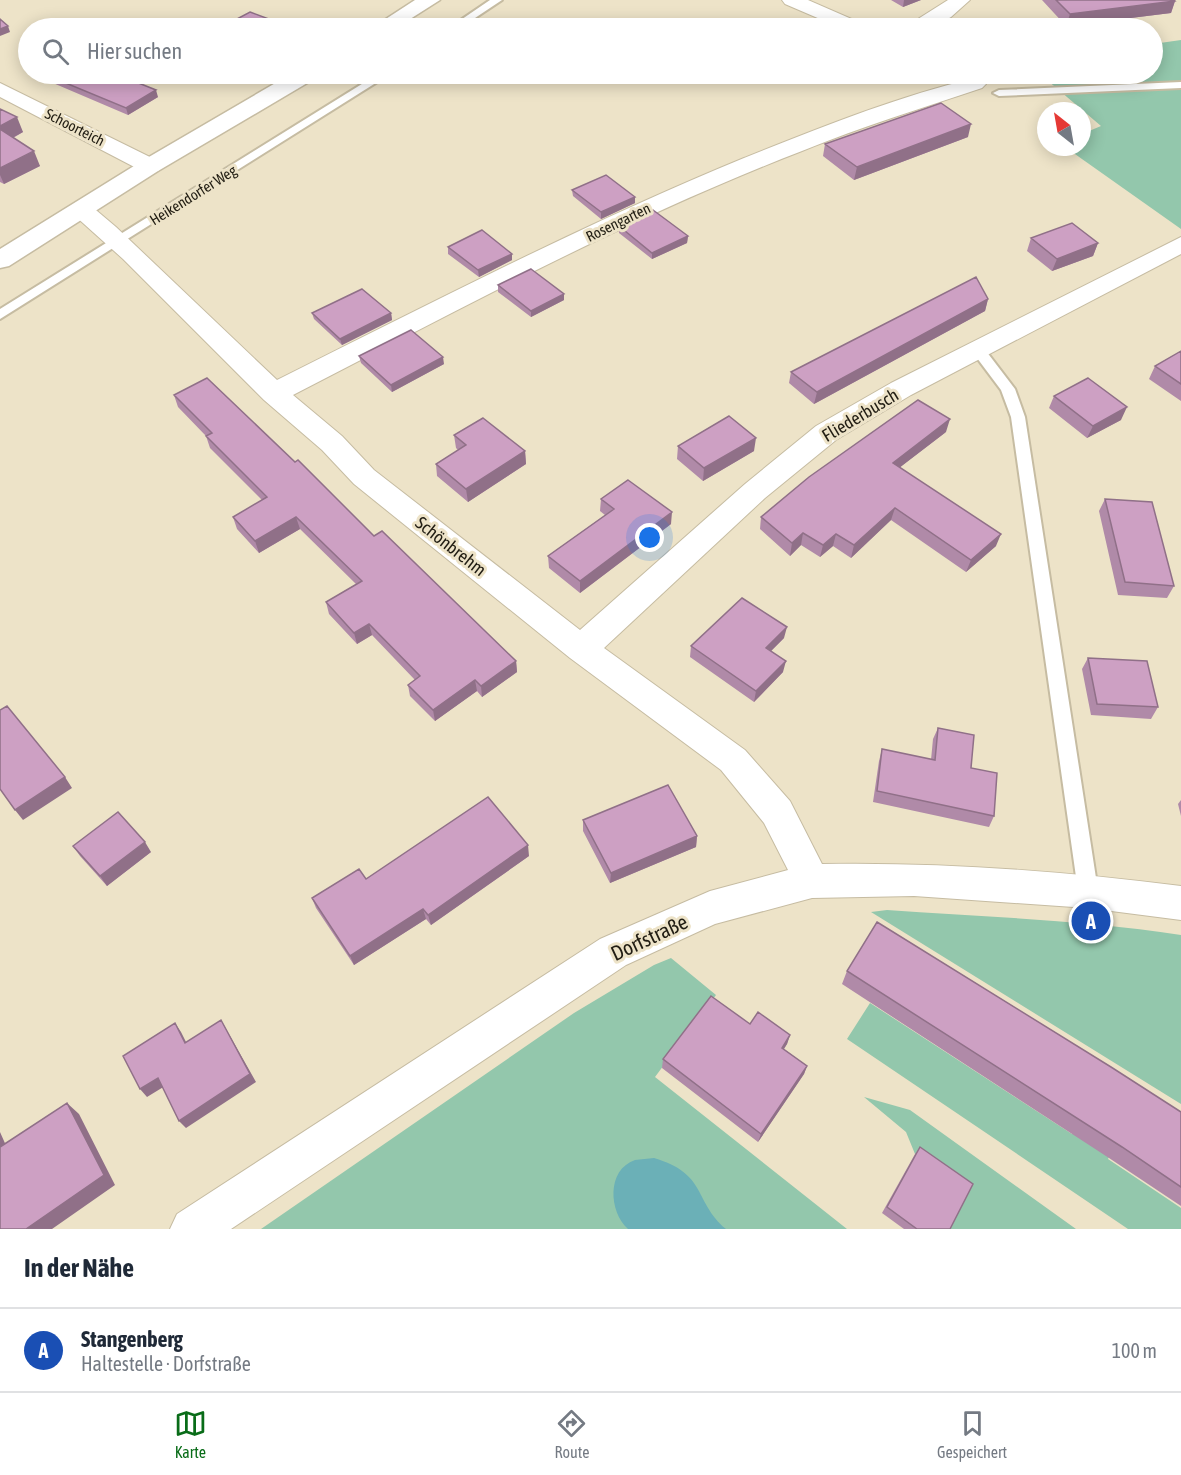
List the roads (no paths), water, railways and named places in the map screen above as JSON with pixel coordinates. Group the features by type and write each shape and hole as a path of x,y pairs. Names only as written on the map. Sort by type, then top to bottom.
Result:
{"street":[{"path":"399,18 430,0"},
{"path":"792,0 833,18"},
{"path":"932,18 960,0"},
{"path":"0,260 150,166 289,84"},
{"path":"975,84 999,93"},
{"name":"Rosengarten","path":"274,393 680,192 797,144 975,84"},
{"name":"Schoorteich","path":"0,89 150,166"},
{"name":"Schönbrehm","path":"82,210 119,241 274,393 351,460 364,477 581,649 733,760 777,812 812,881"},
{"name":"Fliederbusch","path":"581,649 755,491 826,433 901,389 1181,244"},
{"name":"Dorfstraße","path":"192,1229 613,951 710,908 812,881 914,879 1088,891 1181,903"}],"lane":[{"path":"469,18 497,0"},
{"name":"Heikendorfer Weg","path":"0,315 369,84"},
{"path":"999,93 1181,85"},
{"path":"978,350 1008,389 1018,417 1088,891"}],"water":[{"path":"654,1158 671,1164 692,1180 708,1208 726,1229 628,1229 622,1222 614,1202 615,1182 626,1165 635,1160"}],"place":[{"name":"Stangenberg","path":"1091,921"}]}
